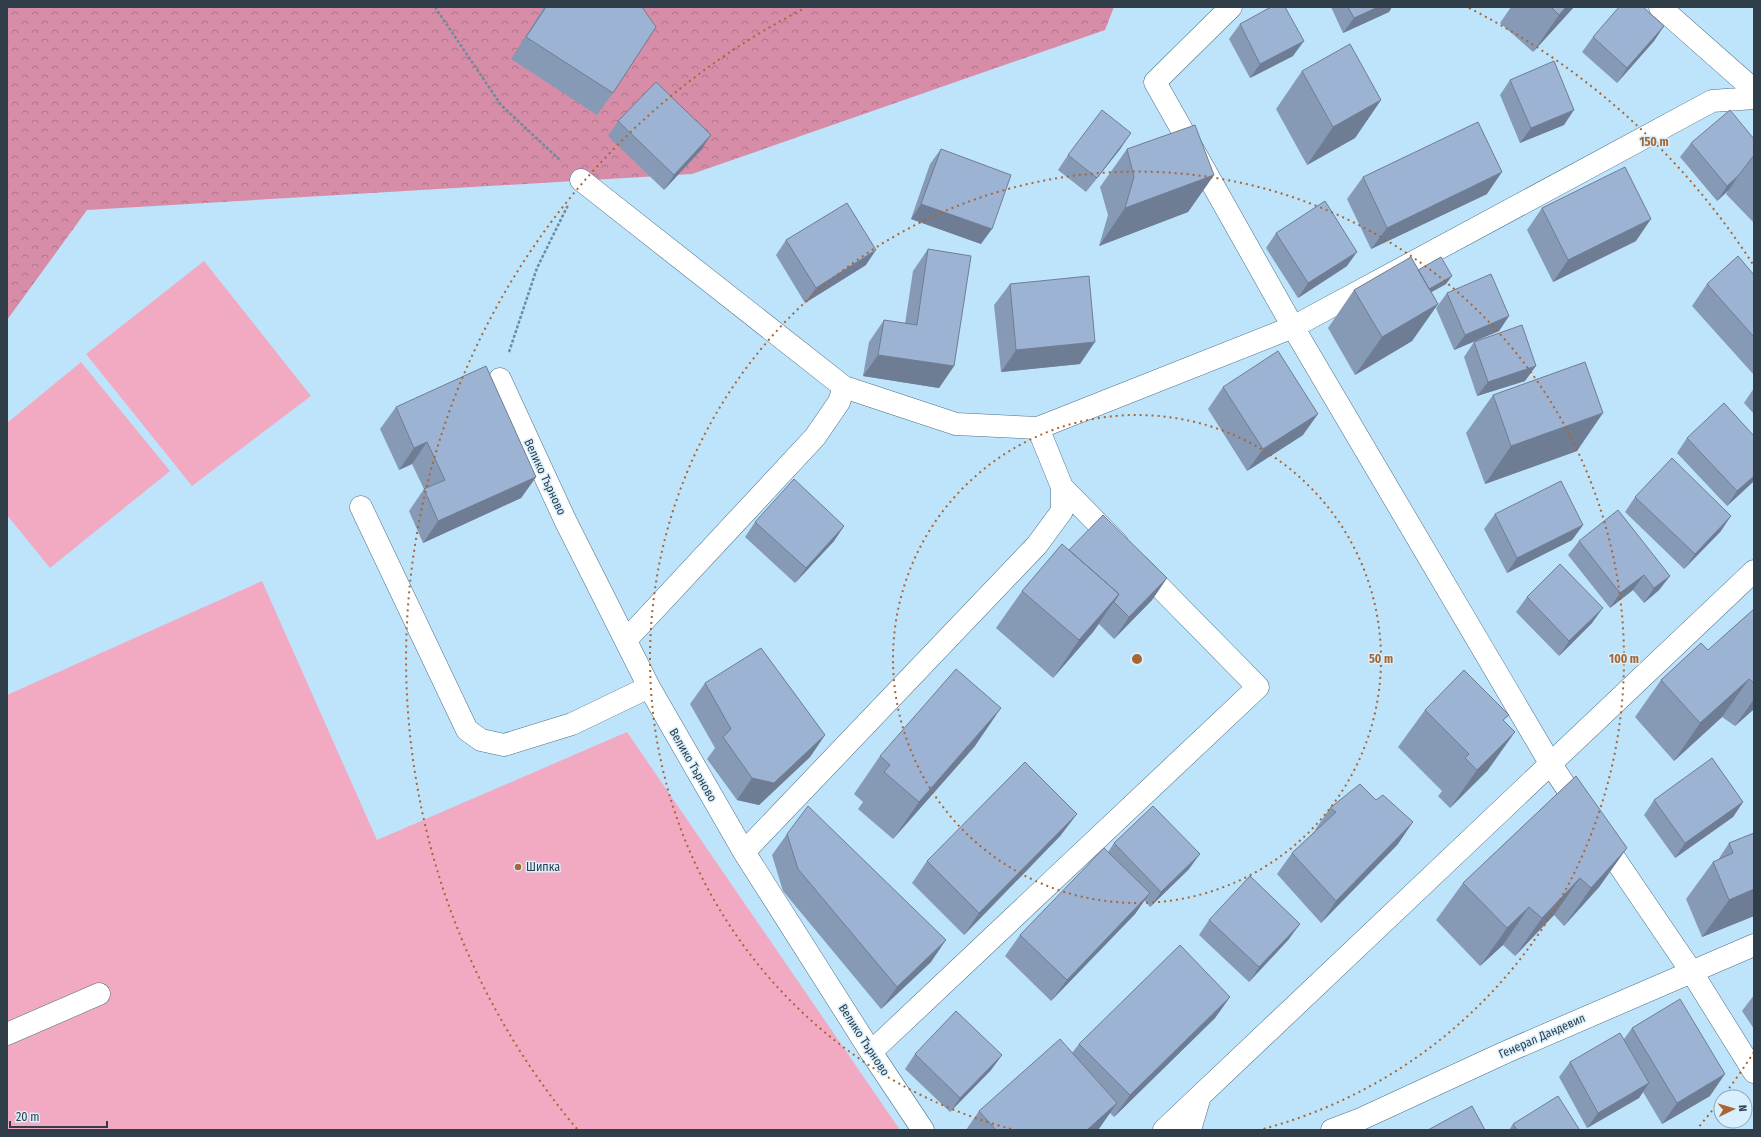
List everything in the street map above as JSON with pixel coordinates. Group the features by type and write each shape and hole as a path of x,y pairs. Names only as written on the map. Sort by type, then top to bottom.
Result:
{"street":[{"path":"1231,7 1155,82 1293,327 1550,763 1691,971 1754,1072"},
{"path":"1660,7 1754,90"},
{"path":"581,180 844,387 956,424 1038,428 1293,327 1712,101 1754,98"},
{"name":"Велико Търново","path":"500,379 565,520 626,640 648,687 744,852 871,1052 923,1130"},
{"path":"626,640 815,437 839,402 844,387"},
{"path":"744,852 803,789 946,643 1037,545 1062,511 1062,487 1038,428"},
{"path":"871,1052 1258,687 1062,487"},
{"path":"361,507 467,730 481,740 504,745 572,724 648,687"},
{"path":"1164,1130 1754,570"},
{"name":"Генерал Дандевил","path":"1332,1130 1364,1125 1506,1052 1754,945"},
{"path":"7,1034 99,994"},
{"path":"1190,1130 1200,1095"}],"path":[{"path":"435,7 501,105 581,180 537,268 500,379"}],"green space":[{"path":"7,7 1114,7 1105,30 692,174 87,210 7,320"}],"shaded area":[{"path":"204,261 311,396 192,486 86,354"},
{"path":"81,362 170,471 50,568 7,515 7,423"},
{"name":"Шипка","path":"262,581 377,840 627,732 900,1130 7,1130 7,695"}],"building":[{"path":"546,7 642,7 656,27 613,93 526,37"},
{"path":"1271,7 1285,7 1304,41 1260,64 1240,24"},
{"path":"1348,7 1378,7 1354,18"},
{"path":"1551,7 1566,7 1559,15"},
{"path":"1619,7 1643,7 1664,26 1627,68 1593,37"},
{"path":"1350,44 1381,100 1333,127 1302,71"},
{"path":"1554,61 1574,110 1531,128 1510,80"},
{"path":"656,82 711,135 674,175 618,121"},
{"path":"1102,110 1131,133 1097,178 1068,155"},
{"path":"1730,110 1754,139 1754,155 1739,175 1727,186 1691,143"},
{"path":"1478,122 1502,172 1387,228 1363,177"},
{"path":"1195,125 1214,175 1125,208 1134,177 1127,149"},
{"path":"941,149 1011,175 992,229 921,204"},
{"path":"1625,167 1651,219 1568,260 1542,208"},
{"path":"1325,201 1357,252 1308,283 1276,233"},
{"path":"847,203 876,250 816,288 786,240"},
{"path":"928,249 971,256 954,366 878,355 884,320 917,325"},
{"path":"1738,256 1754,275 1754,337 1707,284"},
{"path":"1411,257 1438,304 1382,337 1354,290"},
{"path":"1441,257 1452,276 1429,289 1418,270"},
{"path":"1491,274 1509,316 1465,335 1447,293"},
{"path":"1089,276 1095,342 1016,350 1010,284"},
{"path":"1522,325 1536,366 1488,382 1474,342"},
{"path":"1278,351 1318,414 1263,449 1223,387"},
{"path":"1585,362 1603,413 1511,446 1493,395"},
{"path":"486,366 536,477 438,521 424,489 445,480 427,442 414,448 396,407"},
{"path":"1724,403 1754,436 1754,476 1737,491 1687,438"},
{"path":"1672,458 1731,516 1695,554 1635,497"},
{"path":"794,479 844,526 806,568 755,522"},
{"path":"1561,481 1583,525 1517,558 1495,514"},
{"path":"1618,510 1670,576 1654,588 1644,575 1620,593 1579,541"},
{"path":"1103,515 1167,578 1129,617 1114,602 1119,594 1069,550"},
{"path":"1062,544 1119,594 1079,640 1022,591"},
{"path":"1560,564 1603,608 1569,641 1527,597"},
{"path":"1754,609 1754,683 1749,679 1700,723 1661,680 1701,643 1708,650"},
{"path":"761,648 825,735 774,783 752,778 723,737 731,729 705,683"},
{"path":"956,669 1001,708 919,802 884,772 890,765 880,756"},
{"path":"1464,670 1509,715 1503,720 1515,732 1477,770 1465,758 1469,754 1425,710"},
{"path":"1712,758 1743,802 1685,843 1654,800"},
{"path":"1025,762 1077,814 979,913 927,861"},
{"path":"1576,776 1627,848 1591,888 1580,878 1542,918 1529,907 1507,928 1463,883"},
{"path":"1360,784 1376,800 1383,795 1413,822 1336,901 1292,853 1336,812 1330,808"},
{"path":"808,806 946,940 897,987 798,869 787,834"},
{"path":"1153,806 1200,854 1161,892 1114,843"},
{"path":"1754,833 1754,889 1729,900 1713,862 1733,853 1729,843"},
{"path":"1104,848 1150,893 1067,980 1020,935"},
{"path":"1250,876 1300,924 1259,967 1209,920"},
{"path":"1180,945 1230,997 1130,1095 1079,1044"},
{"path":"1680,999 1725,1074 1677,1103 1632,1028"},
{"path":"956,1011 1002,1055 960,1098 915,1054"},
{"path":"1620,1033 1649,1083 1598,1113 1570,1062"},
{"path":"1060,1039 1117,1103 1087,1130 996,1130 979,1111"},
{"path":"1558,1096 1579,1129 1517,1130 1513,1124"},
{"path":"1472,1106 1485,1130 1428,1130"}],"place":[{"name":"Шипка","path":"518,867"}]}
